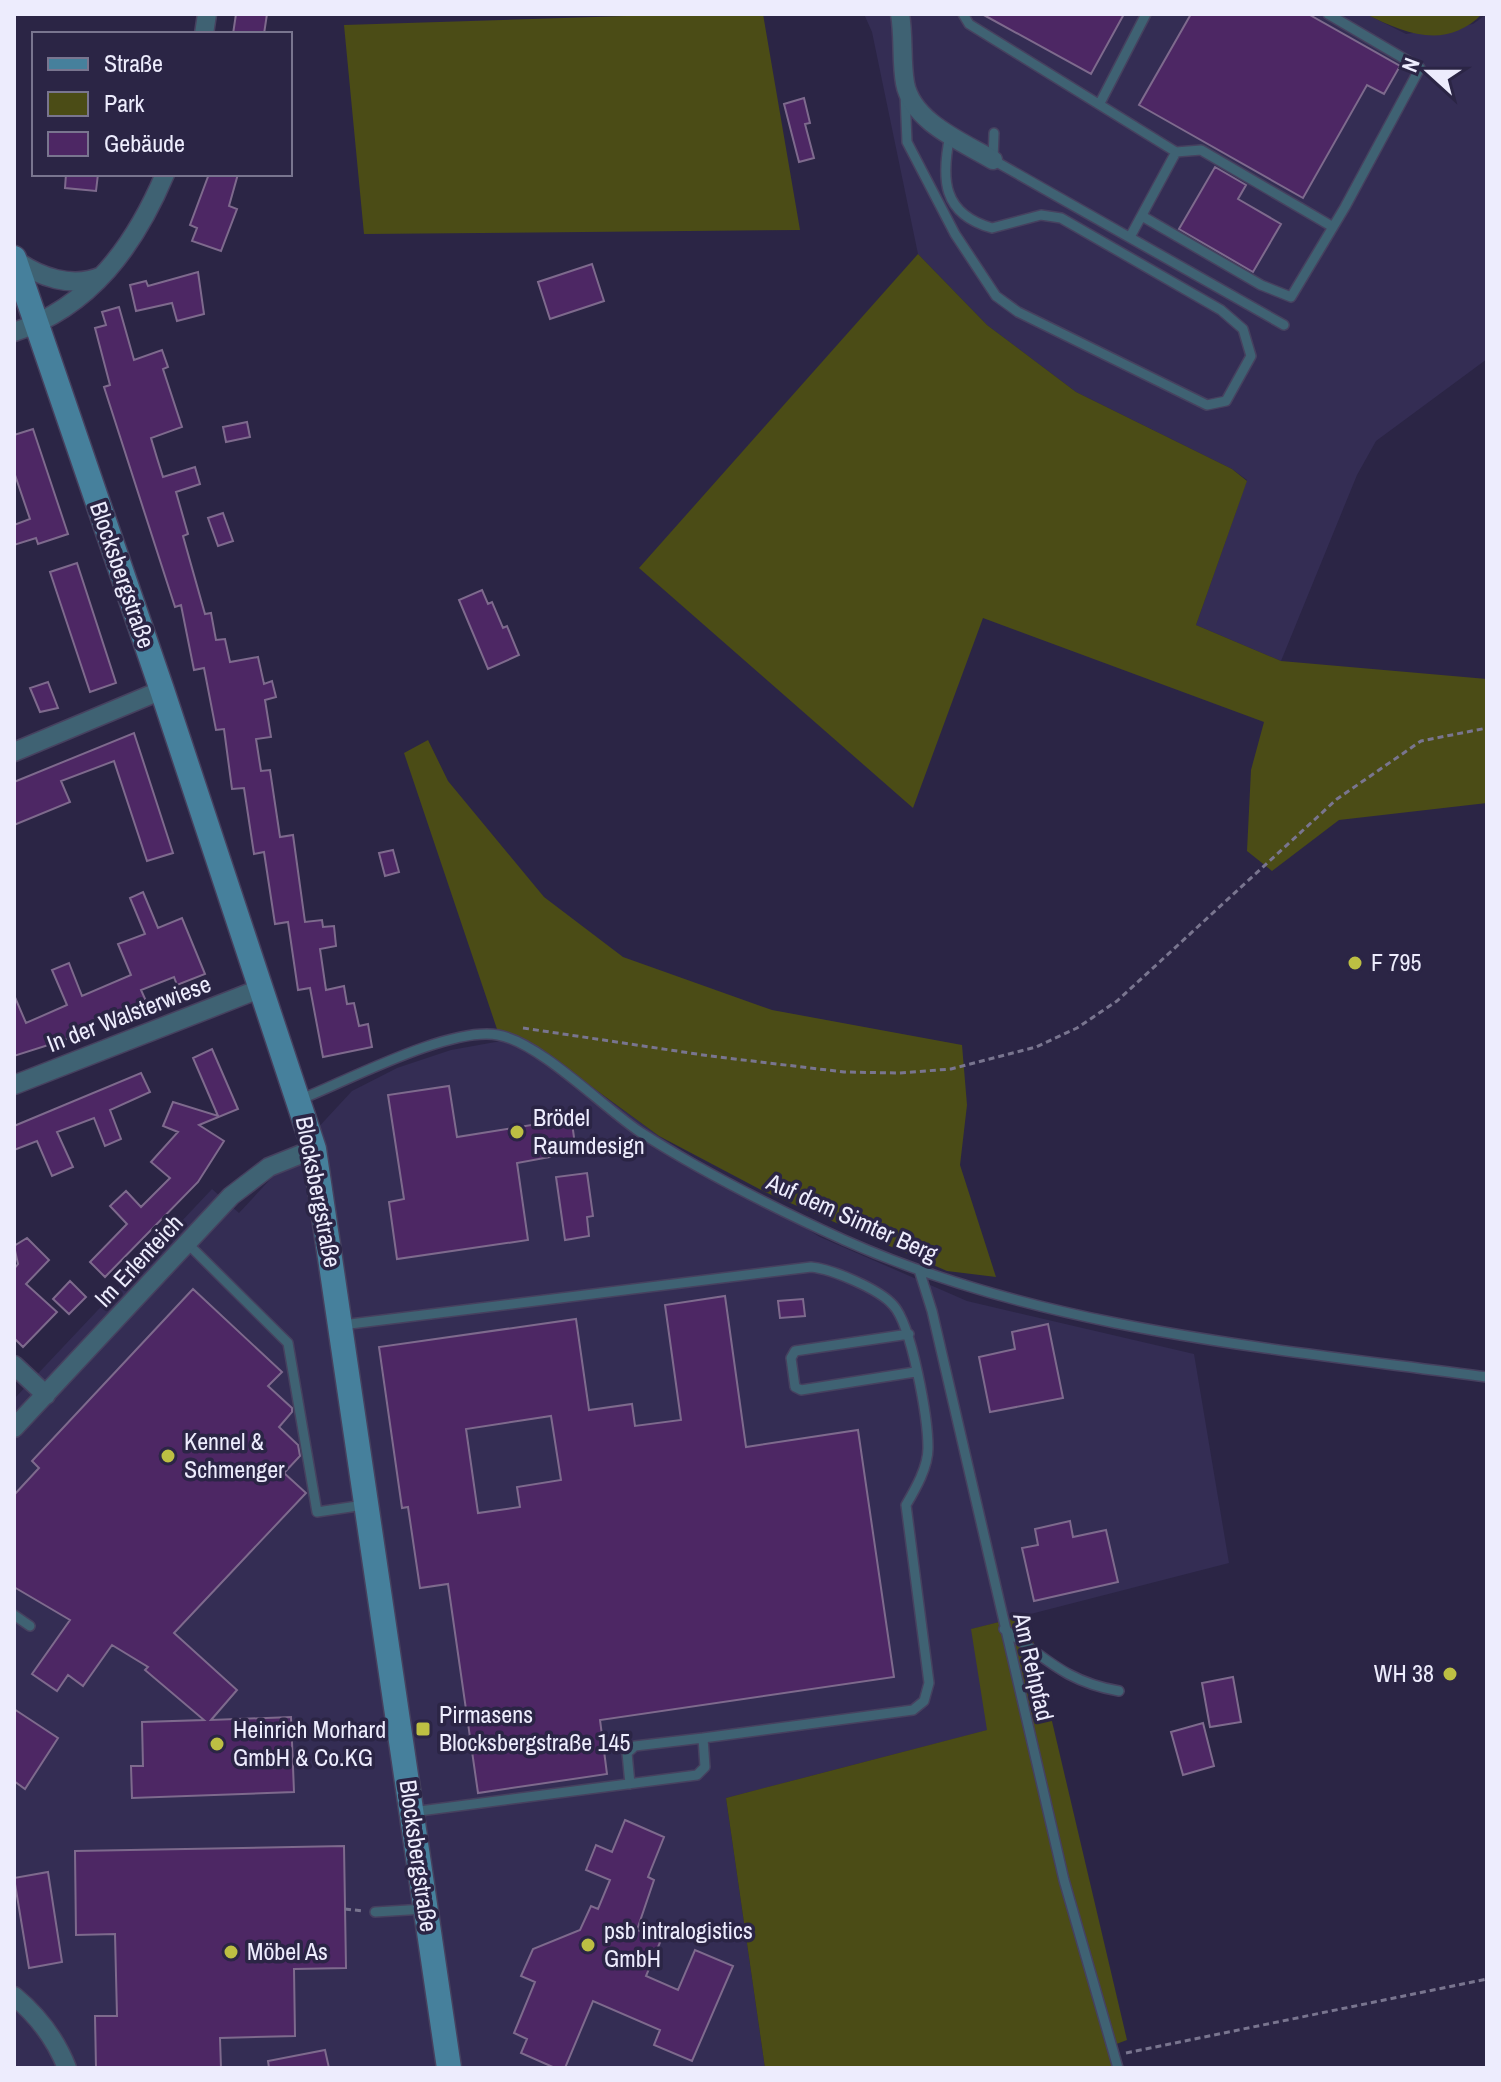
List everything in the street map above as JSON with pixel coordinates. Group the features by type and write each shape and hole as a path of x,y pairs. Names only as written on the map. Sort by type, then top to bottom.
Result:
{"main road":[{"name":"Blocksbergstraße","path":"14,258 26,328 162,690 314,1149 449,2068"}],"street":[{"path":"900,14 906,87 916,107 950,134 993,160"},
{"path":"26,328 91,288 105,275 135,234 164,176"},
{"path":"14,258 27,268 69,282 88,282 105,275"},
{"path":"14,752 162,690"},
{"name":"In der Walsterwiese","path":"14,1085 262,988"},
{"name":"Im Erlenteich","path":"14,1428 231,1196 255,1176 286,1158 314,1149"},
{"path":"14,1365 46,1395"},
{"path":"14,1996 31,2010 45,2029 67,2068"}],"lane":[{"path":"963,14 969,24 1176,152 1201,150 1333,227"},
{"path":"1100,103 1146,14"},
{"path":"1142,216 1261,285 1291,297 1420,68 1328,14"},
{"path":"906,87 907,142 955,234 996,296 1018,312 1207,405 1226,401 1251,356 1243,329 1221,310 1061,218 1041,215 992,228 963,215 944,180 950,134"},
{"path":"994,133 993,160 1284,325"},
{"path":"1130,237 1176,152"},
{"name":"Auf dem Simter Berg","path":"299,1100 464,1035 484,1033 512,1039 636,1129 714,1177 920,1273 1023,1301 1136,1326 1487,1377"},
{"path":"188,1244 288,1343 317,1512 367,1504"},
{"path":"342,1325 811,1267 830,1268 893,1305 909,1334 928,1450 919,1483 906,1505 929,1683 924,1701 913,1710 635,1746 627,1753 630,1784"},
{"name":"Am Rehpfad","path":"920,1273 932,1311 1064,1880 1118,2068"},
{"path":"909,1334 795,1351 791,1358 795,1387 801,1390 915,1372"},
{"path":"14,1615 30,1626"},
{"path":"1004,1629 1066,1676 1090,1686 1119,1691"},
{"path":"412,1812 697,1775 705,1767 703,1738"},
{"path":"375,1912 425,1909"}],"path":[{"path":"484,1033 522,1028 844,1072 951,1069 1036,1047 1077,1028 1117,1001 1337,799 1421,741 1487,728"},
{"path":"1114,2056 1487,1979"}],"shaded area":[{"path":"864,14 1366,14 1406,34 1473,24 1487,14 1487,359 1376,441 1357,475 1281,661 1196,625 1247,480 1232,469 1076,392 987,325 918,254 872,32"},
{"path":"501,1041 528,1041 659,1136 820,1237 967,1301 1194,1354 1229,1563 972,1629 988,1730 726,1798 765,2068 14,2068 14,1399 212,1189 239,1213 352,1091 397,1068 451,1050"}],"green space":[{"path":"763,14 800,230 364,234 344,25"},
{"path":"1366,14 1482,14 1454,32 1426,35 1396,28"},
{"path":"918,254 987,325 1076,392 1232,469 1247,481 1196,625 1281,661 1487,679 1487,803 1339,820 1272,871 1247,851 1251,770 1264,722 983,618 913,808 639,568"},
{"path":"428,740 448,781 544,897 623,957 772,1010 962,1045 967,1105 960,1165 996,1277 947,1271 765,1192 659,1136 529,1041 501,1041 404,753"},
{"path":"1027,1615 1127,2040 1111,2046 1118,2068 765,2068 726,1798 987,1730 971,1629"}],"building":[{"path":"236,14 267,14 264,32 233,32"},
{"path":"982,14 1124,14 1091,74"},
{"path":"1191,14 1308,14 1400,66 1384,94 1367,85 1303,198 1139,105"},
{"path":"804,98 810,123 805,124 814,158 799,162 784,104"},
{"path":"1215,167 1246,185 1238,199 1281,224 1253,272 1179,229"},
{"path":"66,176 98,176 96,191 65,188"},
{"path":"208,176 237,176 229,206 237,209 221,251 192,241 197,228 190,225"},
{"path":"592,264 604,301 550,319 538,282"},
{"path":"198,272 204,314 177,321 172,303 136,311 130,285 146,281 148,286"},
{"path":"119,307 134,360 162,350 168,367 163,369 182,427 151,438 157,458 163,477 195,467 200,484 176,492 188,534 183,536 205,614 211,613 216,640 225,639 230,662 258,657 264,684 272,681 276,697 265,700 271,737 256,739 261,771 270,770 280,837 293,835 305,922 322,920 323,927 334,926 336,946 320,949 326,990 344,986 347,1004 354,1003 359,1026 368,1024 372,1047 323,1057 310,988 298,990 288,922 275,924 264,852 254,854 244,788 232,789 224,729 216,730 204,668 194,670 181,605 175,607 104,387 110,385 95,328 106,325 102,312"},
{"path":"247,422 250,437 226,442 223,427"},
{"path":"33,429 68,534 38,544 36,538 14,545 14,525 30,519 14,472 14,435"},
{"path":"223,513 233,541 218,546 208,518"},
{"path":"77,563 116,683 90,692 50,572"},
{"path":"482,590 488,604 492,602 503,628 507,626 519,655 488,669 459,600"},
{"path":"48,682 58,708 40,712 30,688"},
{"path":"134,733 173,853 147,861 114,761 61,781 70,802 14,825 14,782"},
{"path":"393,850 399,872 385,876 379,853"},
{"path":"143,892 158,928 182,918 205,974 177,985 174,977 141,990 146,1001 84,1027 85,1031 64,1040 14,1056 14,995 26,1023 67,1005 52,970 69,963 82,996 131,975 118,944 145,934 130,898"},
{"path":"212,1049 238,1109 199,1125 224,1141 198,1182 105,1277 90,1262 127,1224 110,1206 126,1191 141,1207 170,1178 151,1162 178,1132 163,1126 173,1102 218,1116 193,1058"},
{"path":"141,1073 150,1092 110,1110 121,1139 105,1146 94,1118 57,1132 73,1167 52,1176 37,1141 14,1150 14,1126"},
{"path":"449,1086 457,1137 557,1121 556,1117 571,1115 575,1145 548,1149 550,1157 517,1163 528,1240 397,1259 389,1202 404,1199 388,1095"},
{"path":"587,1173 593,1216 587,1217 589,1236 565,1240 556,1177"},
{"path":"27,1238 49,1260 26,1284 57,1312 23,1347 14,1338 14,1269 18,1264 14,1246"},
{"path":"70,1281 86,1297 69,1314 53,1299"},
{"path":"193,1289 282,1372 268,1386 292,1408 279,1427 298,1445 300,1456 284,1473 306,1493 174,1633 237,1690 211,1720 291,1717 294,1792 132,1798 131,1766 143,1766 142,1722 204,1720 145,1670 148,1667 112,1645 83,1686 68,1675 57,1691 32,1674 70,1620 14,1587 14,1495 39,1468 32,1461"},
{"path":"725,1296 746,1447 858,1430 894,1677 600,1720 607,1774 478,1793 448,1584 420,1588 408,1507 402,1508 379,1347 576,1319 589,1410 632,1404 635,1426 681,1420 665,1305","holes":["551,1416 561,1480 517,1487 520,1507 478,1513 466,1429"]},
{"path":"803,1299 805,1316 780,1318 778,1301"},
{"path":"1048,1324 1063,1398 990,1412 979,1357 1015,1349 1012,1332"},
{"path":"1070,1521 1073,1537 1106,1530 1118,1582 1034,1601 1022,1548 1038,1545 1035,1529"},
{"path":"1233,1677 1241,1722 1210,1727 1202,1683"},
{"path":"14,1709 58,1738 25,1789 14,1781"},
{"path":"1203,1723 1214,1766 1183,1775 1171,1732"},
{"name":"psb intralogistics GmbH","path":"625,1820 664,1837 648,1877 654,1880 637,1930 661,1940 646,1976 678,1990 695,1950 733,1966 692,2061 654,2045 660,2030 593,2001 565,2068 555,2068 521,2053 527,2039 514,2033 535,1982 521,1976 533,1949 580,1930 591,1906 598,1909 610,1880 586,1870 596,1845 612,1852"},
{"name":"Möbel As","path":"344,1846 346,1968 294,1969 295,2036 220,2038 221,2068 96,2068 95,2016 117,2016 115,1934 76,1935 75,1851"},
{"path":"48,1872 62,1962 29,1968 14,1878"},
{"path":"325,2050 329,2068 269,2068 268,2061"}],"place":[{"name":"F 795","path":"1355,963"},
{"name":"Brödel Raumdesign","path":"517,1132"},
{"name":"Kennel & Schmenger","path":"168,1456"},
{"name":"WH 38","path":"1450,1674"},
{"name":"Pirmasens Blocksbergstraße 145","path":"423,1729"},
{"name":"Heinrich Morhard GmbH & Co.KG","path":"217,1744"},
{"name":"psb intralogistics GmbH","path":"588,1945"},
{"name":"Möbel As","path":"231,1952"}]}
